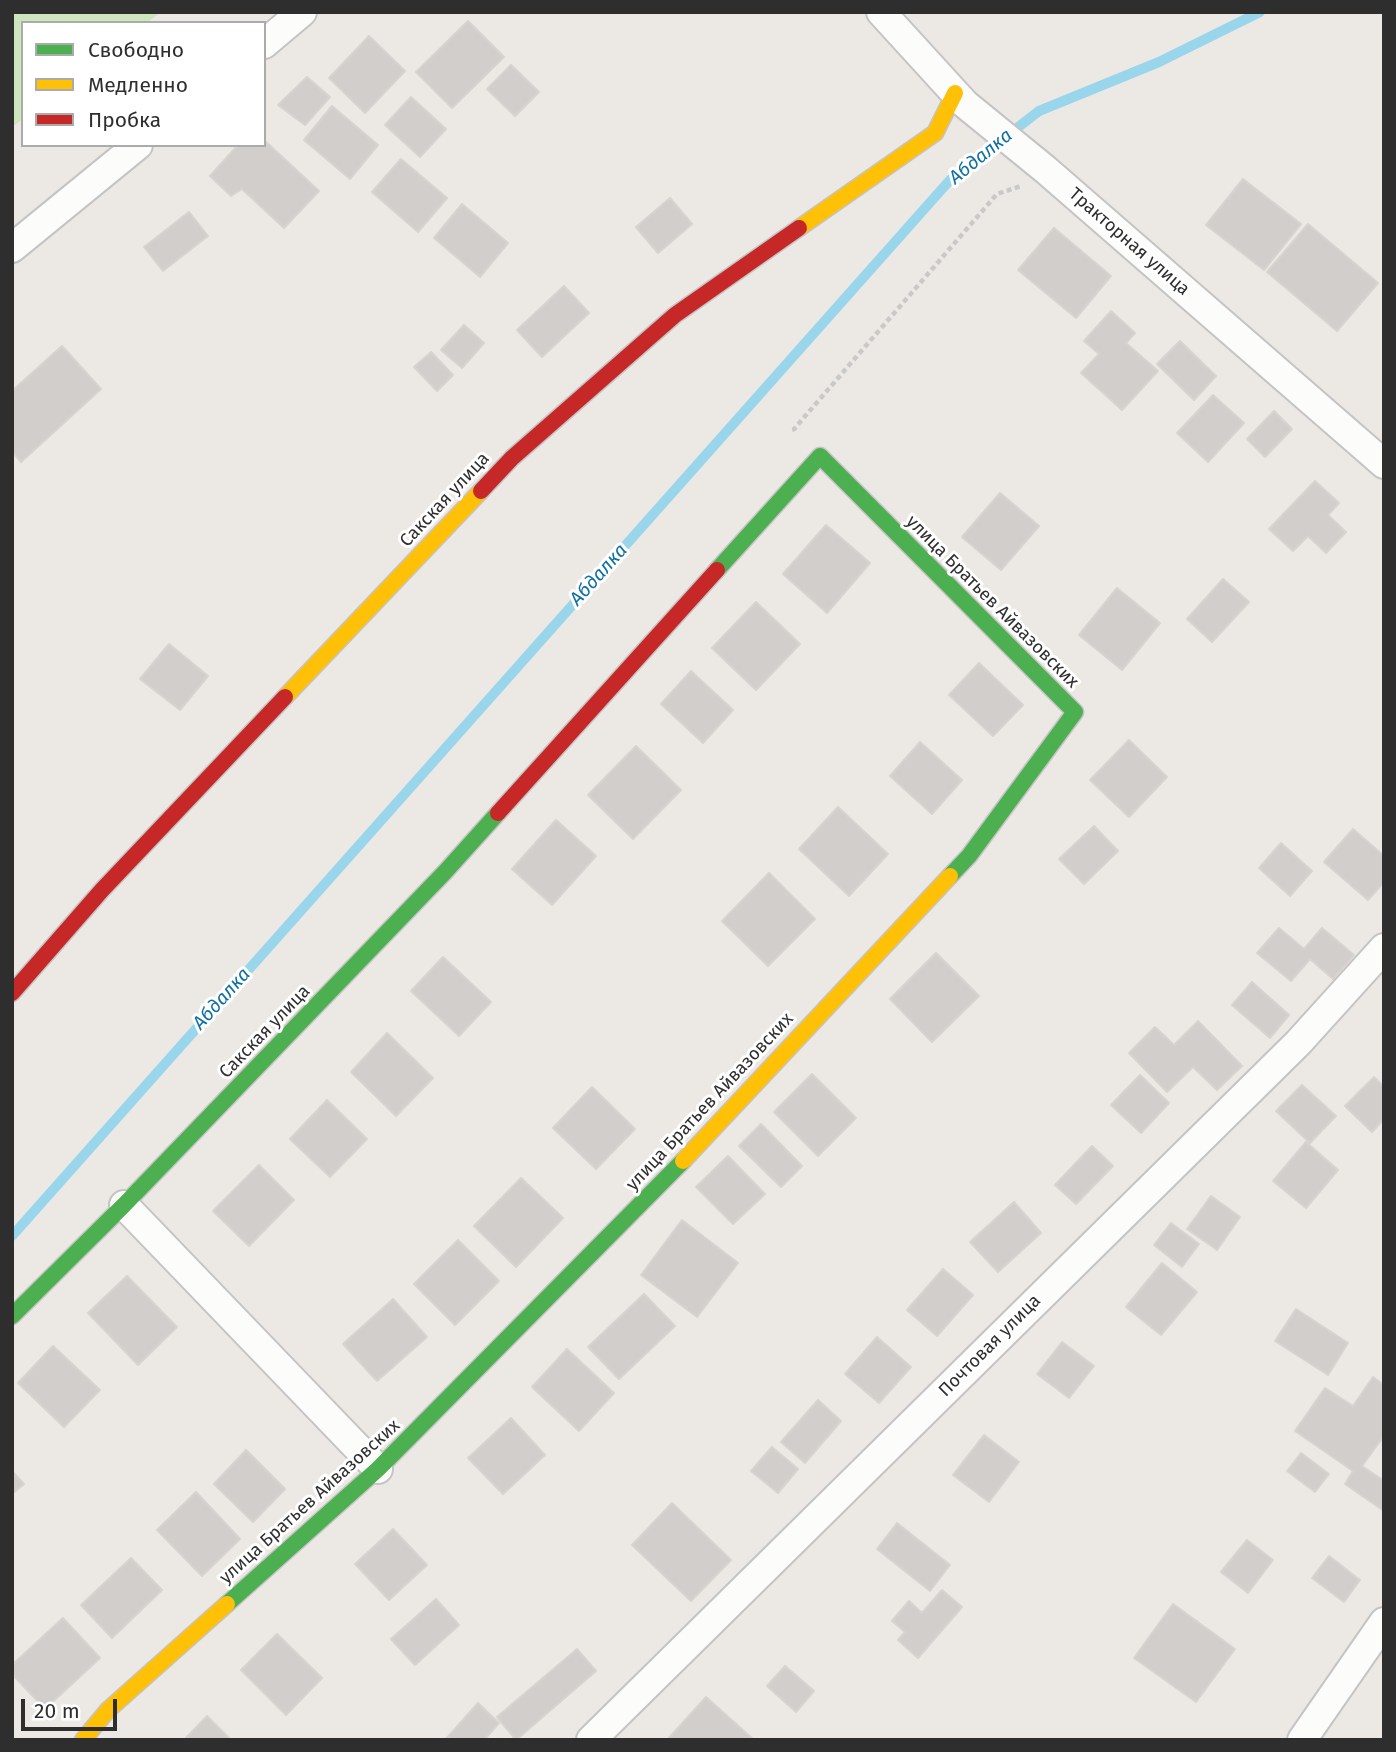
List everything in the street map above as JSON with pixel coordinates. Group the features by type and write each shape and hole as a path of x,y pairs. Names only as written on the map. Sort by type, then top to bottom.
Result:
{"street":[{"path":"266,42 302,12"},
{"name":"Тракторная улица","path":"881,12 960,99 1049,172 1384,464"},
{"name":"Сакская улица","path":"12,993 102,890 512,457 675,315 935,133 960,99"},
{"path":"12,248 136,147"},
{"name":"Сакская улица","path":"12,1316 124,1205 445,872 820,456"},
{"name":"улица Братьев Айвазовских","path":"83,1740 108,1710 378,1469 668,1176 969,856 1075,712 820,456"},
{"name":"Почтовая улица","path":"591,1740 1298,1043 1384,948"},
{"path":"124,1205 378,1469"},
{"path":"1302,1740 1384,1622"}],"path":[{"path":"820,456 794,429 997,194 1049,172"}],"green space":[{"path":"12,12 161,12 150,21 21,21 21,120 12,127"}],"building":[{"path":"468,21 504,57 452,108 416,72"},
{"path":"369,36 405,71 365,113 329,78"},
{"path":"511,65 539,92 515,116 487,89"},
{"path":"307,77 330,97 305,125 278,105"},
{"path":"411,97 446,129 420,157 385,125"},
{"path":"332,106 378,145 350,179 304,140"},
{"path":"266,142 319,191 284,228 242,189 231,196 210,176 236,147 266,147"},
{"path":"401,159 447,198 418,232 372,192"},
{"path":"1243,179 1301,224 1264,270 1206,225"},
{"path":"670,198 692,224 658,253 636,227"},
{"path":"462,204 508,243 480,277 434,238"},
{"path":"189,212 208,236 163,271 144,247"},
{"path":"1308,224 1378,283 1337,331 1267,272"},
{"path":"1054,228 1111,276 1076,318 1018,270"},
{"path":"564,286 589,313 542,357 517,330"},
{"path":"1111,311 1135,333 1126,343 1158,371 1122,410 1081,373 1099,354 1084,341"},
{"path":"464,325 484,343 462,368 441,350"},
{"path":"1180,341 1216,376 1194,400 1157,364"},
{"path":"62,346 101,389 21,462 12,451 12,391"},
{"path":"431,352 453,375 437,391 414,367"},
{"path":"1213,395 1244,423 1208,462 1177,433"},
{"path":"1274,411 1292,429 1265,457 1247,439"},
{"path":"1315,481 1339,503 1328,515 1346,532 1326,553 1308,536 1293,551 1269,529"},
{"path":"1000,493 1039,526 1001,570 962,537"},
{"path":"826,525 870,563 827,613 783,574"},
{"path":"1223,579 1249,602 1212,642 1187,619"},
{"path":"1117,588 1160,623 1122,670 1079,635"},
{"path":"756,602 800,644 756,690 712,648"},
{"path":"169,644 208,676 180,710 140,679"},
{"path":"979,663 1023,705 993,736 949,695"},
{"path":"691,671 733,710 703,743 661,704"},
{"path":"1129,740 1167,777 1129,817 1090,780"},
{"path":"920,742 962,780 932,814 890,776"},
{"path":"636,746 681,790 633,839 588,795"},
{"path":"838,807 888,854 849,896 799,849"},
{"path":"556,820 596,856 552,905 512,869"},
{"path":"1094,826 1118,851 1084,884 1059,859"},
{"path":"1353,829 1384,856 1384,882 1368,900 1324,862"},
{"path":"1281,843 1312,871 1290,896 1259,868"},
{"path":"769,873 815,919 768,966 722,921"},
{"path":"1279,928 1304,949 1322,928 1354,955 1333,979 1310,959 1291,981 1257,953"},
{"path":"936,953 979,996 932,1042 890,999"},
{"path":"443,957 491,1002 459,1036 411,991"},
{"path":"1252,982 1289,1015 1270,1038 1232,1005"},
{"path":"1198,1021 1242,1066 1217,1090 1193,1067 1167,1092 1129,1053 1155,1027 1174,1045"},
{"path":"387,1033 433,1078 396,1116 351,1072"},
{"path":"812,1074 856,1118 818,1156 774,1112"},
{"path":"1140,1075 1169,1103 1141,1133 1111,1105"},
{"path":"1374,1077 1384,1087 1384,1119 1372,1132 1345,1106"},
{"path":"1302,1085 1336,1116 1310,1143 1276,1111"},
{"path":"592,1087 635,1129 596,1169 553,1128"},
{"path":"327,1100 367,1139 330,1177 290,1139"},
{"path":"761,1124 802,1166 781,1187 739,1146"},
{"path":"1306,1142 1338,1170 1306,1208 1273,1181"},
{"path":"1092,1146 1113,1166 1076,1204 1055,1185"},
{"path":"728,1156 765,1194 733,1224 696,1187"},
{"path":"259,1165 294,1200 249,1246 213,1211"},
{"path":"521,1178 563,1218 516,1267 474,1226"},
{"path":"1211,1196 1240,1217 1217,1250 1187,1229"},
{"path":"1014,1202 1041,1233 998,1272 970,1242"},
{"path":"682,1220 738,1263 697,1317 641,1275"},
{"path":"1171,1223 1199,1244 1182,1267 1154,1245"},
{"path":"458,1240 499,1281 455,1325 414,1284"},
{"path":"1162,1263 1197,1292 1161,1335 1126,1307"},
{"path":"943,1269 973,1295 937,1336 907,1310"},
{"path":"127,1276 177,1327 138,1365 88,1313"},
{"path":"644,1294 675,1326 619,1379 588,1347"},
{"path":"393,1299 427,1337 377,1381 343,1344"},
{"path":"1296,1309 1348,1343 1328,1375 1275,1341"},
{"path":"877,1337 911,1367 879,1403 845,1374"},
{"path":"1062,1342 1094,1366 1069,1398 1037,1374"},
{"path":"53,1346 100,1390 64,1427 18,1383"},
{"path":"567,1349 614,1393 579,1431 532,1387"},
{"path":"1373,1377 1384,1385 1384,1436 1362,1466 1384,1481 1384,1511 1345,1484 1353,1471 1295,1431 1325,1388 1353,1406"},
{"path":"818,1400 841,1421 805,1463 781,1442"},
{"path":"511,1418 545,1455 503,1494 468,1458"},
{"path":"984,1435 1019,1462 989,1502 953,1475"},
{"path":"772,1447 798,1469 778,1493 751,1471"},
{"path":"246,1450 285,1489 253,1522 214,1484"},
{"path":"1301,1453 1329,1474 1315,1492 1287,1471"},
{"path":"12,1471 24,1484 12,1494"},
{"path":"196,1492 240,1539 202,1576 157,1530"},
{"path":"672,1503 731,1560 691,1601 632,1545"},
{"path":"897,1523 950,1565 930,1591 877,1549"},
{"path":"393,1529 427,1565 389,1600 355,1564"},
{"path":"1247,1540 1273,1560 1248,1593 1221,1572"},
{"path":"1329,1556 1360,1580 1344,1602 1312,1578"},
{"path":"131,1558 162,1590 112,1638 81,1605"},
{"path":"942,1590 962,1607 918,1658 898,1640 905,1632 892,1621 909,1601 922,1613"},
{"path":"436,1599 459,1625 415,1665 391,1639"},
{"path":"1173,1604 1235,1649 1196,1702 1134,1658"},
{"path":"63,1618 100,1658 45,1709 12,1674 12,1665"},
{"path":"277,1634 322,1678 286,1715 241,1670"},
{"path":"577,1649 596,1671 516,1740 497,1717"},
{"path":"785,1666 814,1691 796,1712 767,1686"},
{"path":"706,1697 754,1740 668,1739"},
{"path":"478,1703 499,1723 484,1740 445,1740"},
{"path":"207,1716 231,1740 184,1740"}],"waterway":[{"name":"Абдалка","path":"12,1236 950,180 1039,111 1159,62 1260,12"}],"traffic: fast":[{"path":"717,570 820,456 1075,712 969,856 950,876"},
{"path":"12,1316 124,1205 445,872 498,813"},
{"path":"227,1604 378,1469 683,1161"}],"traffic: slow":[{"path":"799,228 935,133 955,93"},
{"path":"285,697 481,491"},
{"path":"683,1161 950,876"},
{"path":"83,1740 108,1710 227,1604"}],"traffic: jam":[{"path":"481,491 512,458 675,315 799,228"},
{"path":"498,813 717,570"},
{"path":"12,993 102,890 285,697"}]}
